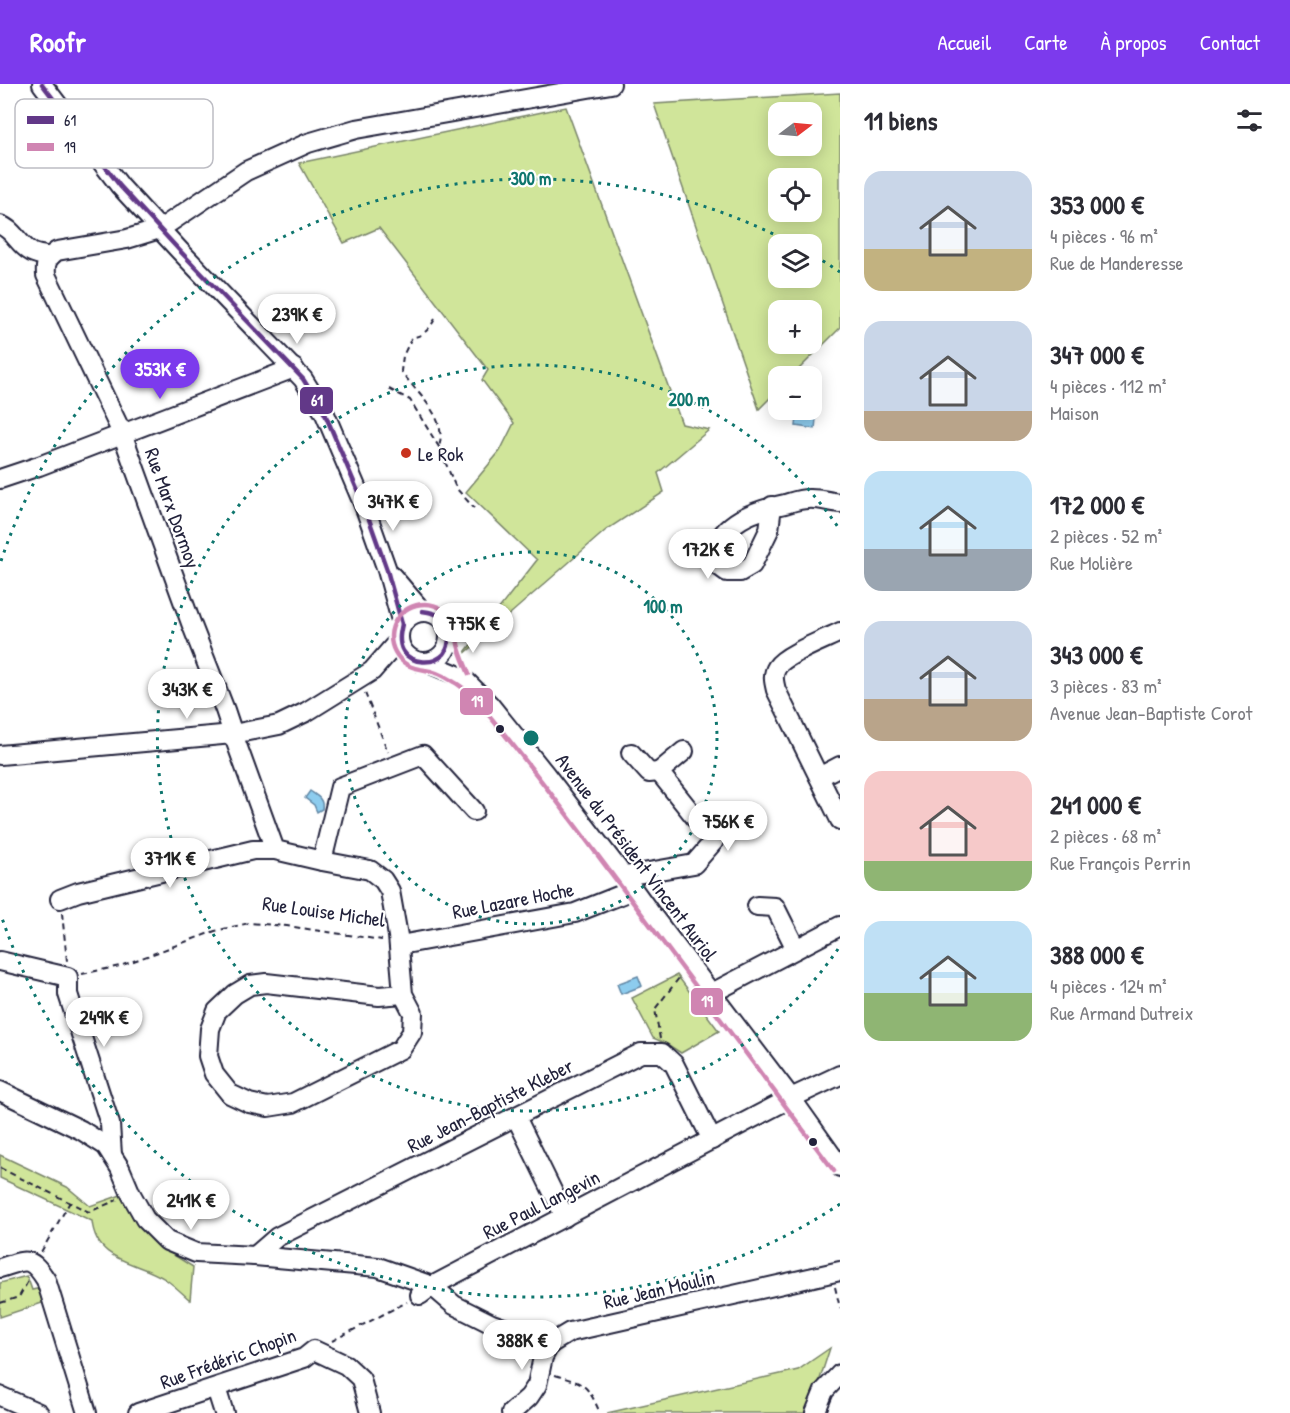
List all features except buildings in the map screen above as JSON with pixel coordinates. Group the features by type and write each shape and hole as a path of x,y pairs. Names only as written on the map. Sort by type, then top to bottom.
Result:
{"street":[{"path":"42,84 53,99"},
{"path":"0,225 8,228 32,253 49,257 64,249 127,239 160,229 246,171 308,142 356,129 611,84"},
{"path":"106,168 160,229 303,379 325,414 365,508 387,570 400,632 401,648 405,655 420,661"},
{"name":"Rue Marx Dormoy","path":"49,257 46,275 122,433 275,850"},
{"path":"0,478 39,466 294,368"},
{"path":"772,507 810,498 840,503"},
{"path":"387,570 422,611"},
{"path":"0,755 233,734 279,725 306,712 366,675 420,661 436,660 442,656 450,642 446,622 437,614 422,611 407,618 400,632 366,675"},
{"path":"840,632 784,660 776,667 773,677 776,690 840,820"},
{"name":"Avenue du Président Vincent Auriol","path":"450,642 462,677"},
{"name":"Avenue du Président Vincent Auriol","path":"420,661 462,677 489,704 712,993 840,1167"},
{"path":"631,753 649,773 659,772 684,751"},
{"path":"322,861 340,787 423,755 474,812"},
{"path":"819,777 840,766"},
{"name":"Rue Lazare Hoche","path":"400,945 575,913 629,884 631,875 694,864 714,841 659,772"},
{"path":"60,899 78,892 253,850 275,850 370,870 383,880 390,891 400,945 403,994 413,1013 412,1032 401,1049 293,1103 268,1107 249,1103 230,1094 214,1074 208,1056 210,1029 217,1011 235,994 250,985 267,983 379,996 403,994"},
{"path":"757,906 775,907 796,949"},
{"path":"712,993 840,927"},
{"path":"0,961 68,977 68,994 110,1124 112,1155"},
{"name":"Rue Jean-Baptiste Kleber","path":"255,1256 278,1237 641,1053 662,1053"},
{"path":"662,1053 674,1064 712,1140"},
{"name":"Rue Paul Langevin","path":"426,1290 791,1098 840,1075"},
{"path":"0,1090 81,1130 106,1146 120,1168 145,1220 167,1241 196,1253 378,1267 492,1324 550,1344 543,1357 537,1385 529,1397 511,1413"},
{"path":"516,1117 565,1217"},
{"path":"0,1268 24,1261 37,1266 46,1280 87,1413"},
{"name":"Rue Jean Moulin","path":"550,1344 570,1332 836,1272"},
{"name":"Rue Frédéric Chopin","path":"138,1413 304,1358 314,1350 346,1365 361,1379 370,1413"},
{"path":"815,1413 824,1391 840,1374"},
{"path":"216,1388 224,1413"},
{"path":"0,1396 39,1413"}],"path":[{"path":"435,319 431,327 419,337 412,337 403,356 401,371 431,409 441,428 439,447"},
{"path":"389,389 410,400 439,447 456,488 474,508"},
{"path":"366,675 393,766"},
{"path":"60,899 68,977"},
{"name":"Rue Louise Michel","path":"68,977 120,966 215,931 249,923 287,926 383,940 400,945"},
{"path":"662,1053 655,1009 676,980 692,968"},
{"path":"0,1168 89,1212 131,1194"},
{"path":"0,1302 19,1297 37,1266 43,1247 70,1202"},
{"path":"836,1272 840,1308"},
{"path":"314,1350 426,1290"},
{"path":"540,1371 581,1383 592,1394 600,1413"}],"green space":[{"path":"840,93 840,328 822,346 822,300 768,300 768,354 814,354 802,366 768,366 768,400 759,409 654,104"},
{"path":"566,107 682,424 709,430 658,473 664,492 606,530 462,656 537,560 466,492 500,451 514,423 482,380 488,370 379,228 344,243 299,163"},
{"path":"677,975 719,1031 681,1053 653,1038 632,998"},
{"path":"0,1155 67,1187 90,1206 121,1195 136,1222 156,1244 193,1267 190,1300 165,1279 109,1253 95,1235 92,1221 0,1178"},
{"path":"27,1276 32,1290 41,1288 45,1302 0,1317 0,1283"},
{"path":"830,1348 809,1413 607,1413 798,1370"}],"water":[{"path":"797,420 816,420 815,429 796,426"},
{"path":"310,791 322,803 322,809 317,812 314,805 305,798"},
{"path":"638,976 642,986 621,994 617,984"}],"transit line":[{"name":"61","path":"42,84 53,99"},
{"name":"61","path":"106,168 180,251 303,379 325,414 365,508 387,570 402,624"},
{"name":"19","path":"469,674 459,648 456,626 444,610 425,604 416,605 401,613 391,635 395,652 401,660 408,665 448,678 472,696 487,713 568,816 834,1171"},
{"name":"61","path":"402,624 400,644 407,655 423,662 440,658 448,645 449,636 446,625 438,615 422,611"}],"place":[{"name":"Le Rok","path":"406,453"}]}
